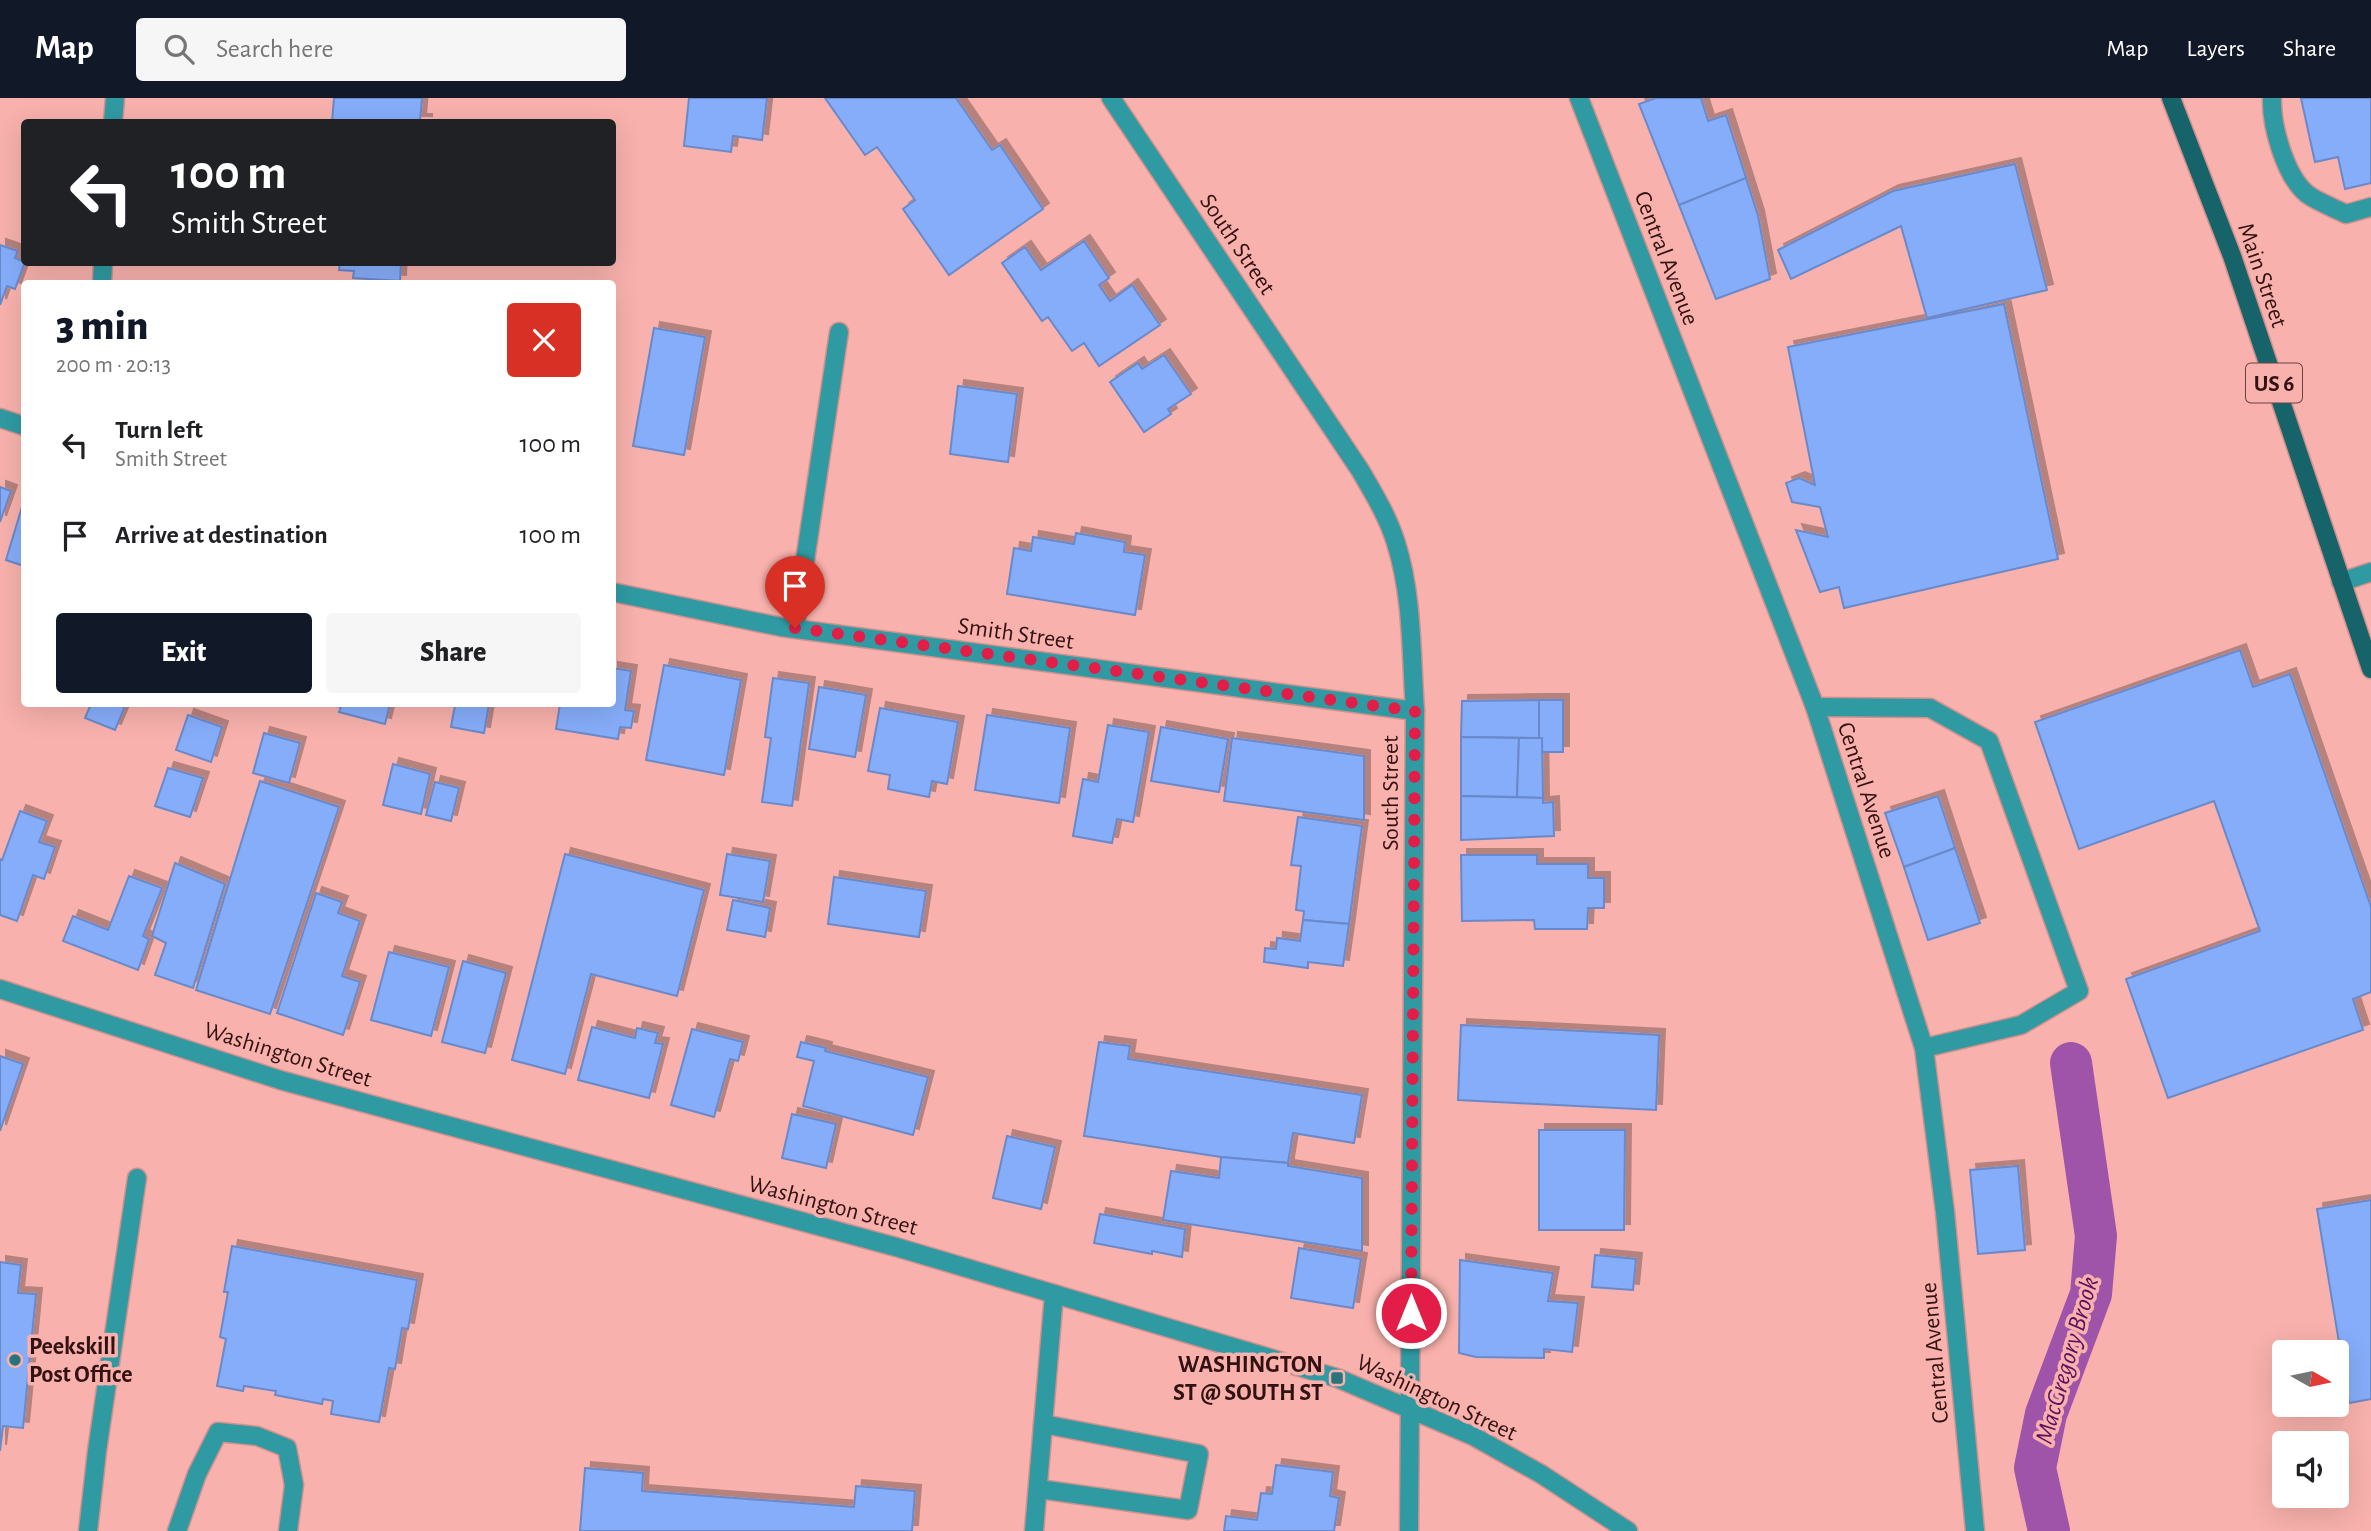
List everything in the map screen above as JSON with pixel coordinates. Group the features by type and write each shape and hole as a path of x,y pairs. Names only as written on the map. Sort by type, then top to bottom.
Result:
{"main road":[{"name":"Main Street","path":"2171,98 2232,256 2371,669"}],"street":[{"path":"113,119 115,98"},
{"name":"South Street","path":"1111,98 1381,506 1396,544 1407,592 1415,711 1409,1531"},
{"name":"Central Avenue","path":"1579,98 1815,707 1924,1048 1945,1212 1975,1531"},
{"path":"2272,98 2272,112 2283,159 2306,193 2346,214 2371,208"},
{"path":"795,628 839,332"},
{"path":"0,418 21,425"},
{"path":"2341,582 2371,572"},
{"name":"Smith Street","path":"616,593 795,628 1415,711"},
{"path":"1815,707 1930,708 1989,741 2079,991 2021,1025 1924,1048"},
{"name":"Washington Street","path":"0,989 280,1080 896,1247 1337,1378 1473,1436 1530,1468 1628,1531"},
{"path":"88,1531 137,1178"},
{"path":"1034,1531 1054,1294"},
{"path":"1039,1489 1188,1510 1199,1454 1043,1424"},
{"path":"177,1531 198,1474 218,1432 257,1436 287,1448 294,1485 288,1531"}],"building":[{"path":"334,98 422,98 420,119 332,119"},
{"path":"689,98 767,98 762,140 733,136 731,152 684,146"},
{"path":"825,98 956,98 992,150 1000,145 1043,209 949,275 903,209 915,200 877,147 865,155"},
{"path":"1656,98 1701,98 1708,121 1726,115 1746,178 1679,205 1639,104"},
{"path":"2301,98 2371,98 2371,183 2345,189 2338,157 2315,162"},
{"path":"2015,164 2047,290 1927,318 1901,226 1791,279 1778,250 1893,191"},
{"path":"1746,178 1758,216 1770,279 1716,299 1679,205"},
{"path":"1084,241 1109,278 1099,285 1110,301 1132,285 1160,325 1099,366 1084,343 1072,351 1048,317 1042,321 1002,263 1025,247 1041,270"},
{"path":"0,245 18,251 15,258 21,260 21,266 24,266 15,289 7,286 0,305"},
{"path":"340,266 401,266 400,280 353,278 354,271 339,270"},
{"path":"2004,304 2058,559 1844,608 1839,587 1820,592 1796,530 1828,537 1820,507 1792,502 1786,483 1799,478 1815,485 1788,347"},
{"path":"654,328 705,337 684,455 633,446"},
{"path":"1164,355 1191,394 1168,409 1171,414 1144,432 1110,382 1138,363 1142,369"},
{"path":"958,386 1017,394 1008,462 950,454"},
{"path":"0,487 11,491 0,522"},
{"path":"21,510 21,565 6,560"},
{"path":"1076,533 1125,542 1124,552 1145,555 1135,615 1007,594 1014,548 1031,551 1033,537 1074,544"},
{"path":"2240,650 2253,687 2290,674 2371,907 2371,992 2353,999 2363,1030 2168,1098 2126,979 2260,931 2214,801 2079,849 2035,722"},
{"path":"664,665 741,680 724,775 646,760"},
{"path":"616,669 631,671 625,710 634,711 631,728 620,727 618,739 556,729 560,707 616,707"},
{"path":"773,678 809,683 792,806 762,802 771,738 765,737"},
{"path":"819,687 866,695 855,757 809,749"},
{"path":"1539,700 1539,738 1461,737 1462,701"},
{"path":"1539,700 1563,700 1563,752 1542,752 1542,738 1539,738"},
{"path":"90,707 125,707 115,730 85,718"},
{"path":"341,707 389,707 385,724 339,712"},
{"path":"455,707 488,707 484,733 451,727"},
{"path":"880,708 958,722 947,784 932,781 929,797 888,789 890,775 868,771"},
{"path":"188,715 222,727 211,762 176,750"},
{"path":"987,715 1070,728 1059,803 975,790"},
{"path":"1108,725 1149,732 1133,822 1117,819 1112,843 1073,836 1083,779 1098,782"},
{"path":"1161,727 1228,739 1219,792 1151,781"},
{"path":"264,733 300,743 289,783 253,773"},
{"path":"1461,737 1519,738 1517,797 1461,796"},
{"path":"1232,738 1364,756 1364,820 1224,801"},
{"path":"1519,738 1542,738 1543,798 1517,797"},
{"path":"393,764 430,774 421,814 383,805"},
{"path":"168,768 203,778 190,817 155,806"},
{"path":"260,781 339,807 270,1014 196,990"},
{"path":"435,782 459,788 451,821 426,815"},
{"path":"1461,796 1543,798 1543,803 1553,802 1554,836 1461,840"},
{"path":"1938,796 1955,848 1904,867 1885,813"},
{"path":"20,811 47,821 39,842 55,847 44,879 33,875 17,921 0,915 0,859 2,860"},
{"path":"1298,817 1362,826 1349,924 1303,920 1304,911 1296,910 1301,866 1291,865"},
{"path":"1955,848 1980,923 1928,940 1904,867"},
{"path":"565,854 704,890 677,996 591,974 565,1074 512,1060"},
{"path":"727,854 770,861 763,902 720,895"},
{"path":"1461,855 1537,855 1537,864 1588,864 1588,878 1604,878 1604,908 1588,908 1587,929 1535,929 1534,920 1462,921"},
{"path":"175,863 225,884 193,988 155,975 166,943 152,936"},
{"path":"129,876 162,888 143,936 149,939 138,970 63,941 73,916 108,930"},
{"path":"834,877 926,891 919,937 828,924"},
{"path":"316,893 342,902 338,913 360,921 342,976 360,982 343,1035 277,1013"},
{"path":"733,900 770,908 765,937 727,930"},
{"path":"1303,920 1349,924 1343,966 1308,962 1308,968 1264,962 1265,948 1276,949 1277,938 1300,941"},
{"path":"389,952 449,967 431,1036 371,1020"},
{"path":"463,961 506,973 485,1053 442,1042"},
{"path":"1461,1025 1659,1035 1656,1110 1458,1100"},
{"path":"592,1027 635,1038 637,1028 658,1033 655,1043 663,1044 649,1098 578,1080"},
{"path":"692,1029 743,1042 738,1061 730,1059 714,1117 671,1105"},
{"path":"801,1042 826,1048 825,1051 928,1077 913,1135 803,1106 814,1061 797,1057"},
{"path":"1099,1042 1130,1046 1128,1059 1362,1095 1354,1143 1293,1133 1288,1163 1221,1157 1084,1136"},
{"path":"0,1056 23,1064 0,1131"},
{"path":"792,1114 836,1124 826,1168 782,1158"},
{"path":"1539,1130 1625,1130 1624,1230 1539,1230"},
{"path":"1007,1136 1055,1147 1041,1209 993,1198"},
{"path":"1221,1157 1288,1163 1288,1166 1362,1178 1362,1251 1163,1220 1171,1171 1219,1178"},
{"path":"2018,1166 2025,1250 1978,1254 1970,1170"},
{"path":"2371,1200 2371,1399 2349,1403 2349,1340 2339,1340 2317,1209"},
{"path":"1100,1214 1185,1229 1182,1257 1094,1243"},
{"path":"232,1246 417,1280 408,1329 402,1328 395,1369 389,1368 379,1422 331,1414 333,1401 323,1399 322,1404 275,1395 276,1391 244,1386 243,1391 217,1386 226,1339 220,1337"},
{"path":"1299,1248 1361,1259 1353,1308 1291,1298"},
{"path":"1595,1255 1636,1259 1633,1290 1592,1287"},
{"path":"1460,1260 1553,1273 1548,1301 1578,1303 1572,1352 1544,1349 1544,1358 1476,1357 1459,1353"},
{"name":"Peekskill Post Office","path":"0,1262 21,1265 18,1293 36,1294 23,1428 3,1426 0,1451"},
{"path":"1276,1465 1333,1472 1330,1496 1339,1498 1334,1531 1224,1531 1226,1516 1257,1520 1261,1493 1272,1494"},
{"path":"585,1468 643,1473 642,1491 854,1507 856,1486 915,1491 912,1531 580,1531"}],"waterway":[{"name":"MacGregory Brook","path":"2049,1531 2035,1468 2046,1414 2091,1294 2096,1236 2071,1063"}],"place":[{"name":"Peekskill Post Office","path":"15,1360"},
{"name":"WASHINGTON ST @ SOUTH ST","path":"1337,1378"}],"route":[{"path":"795,628 1415,711 1411,1313"}]}
